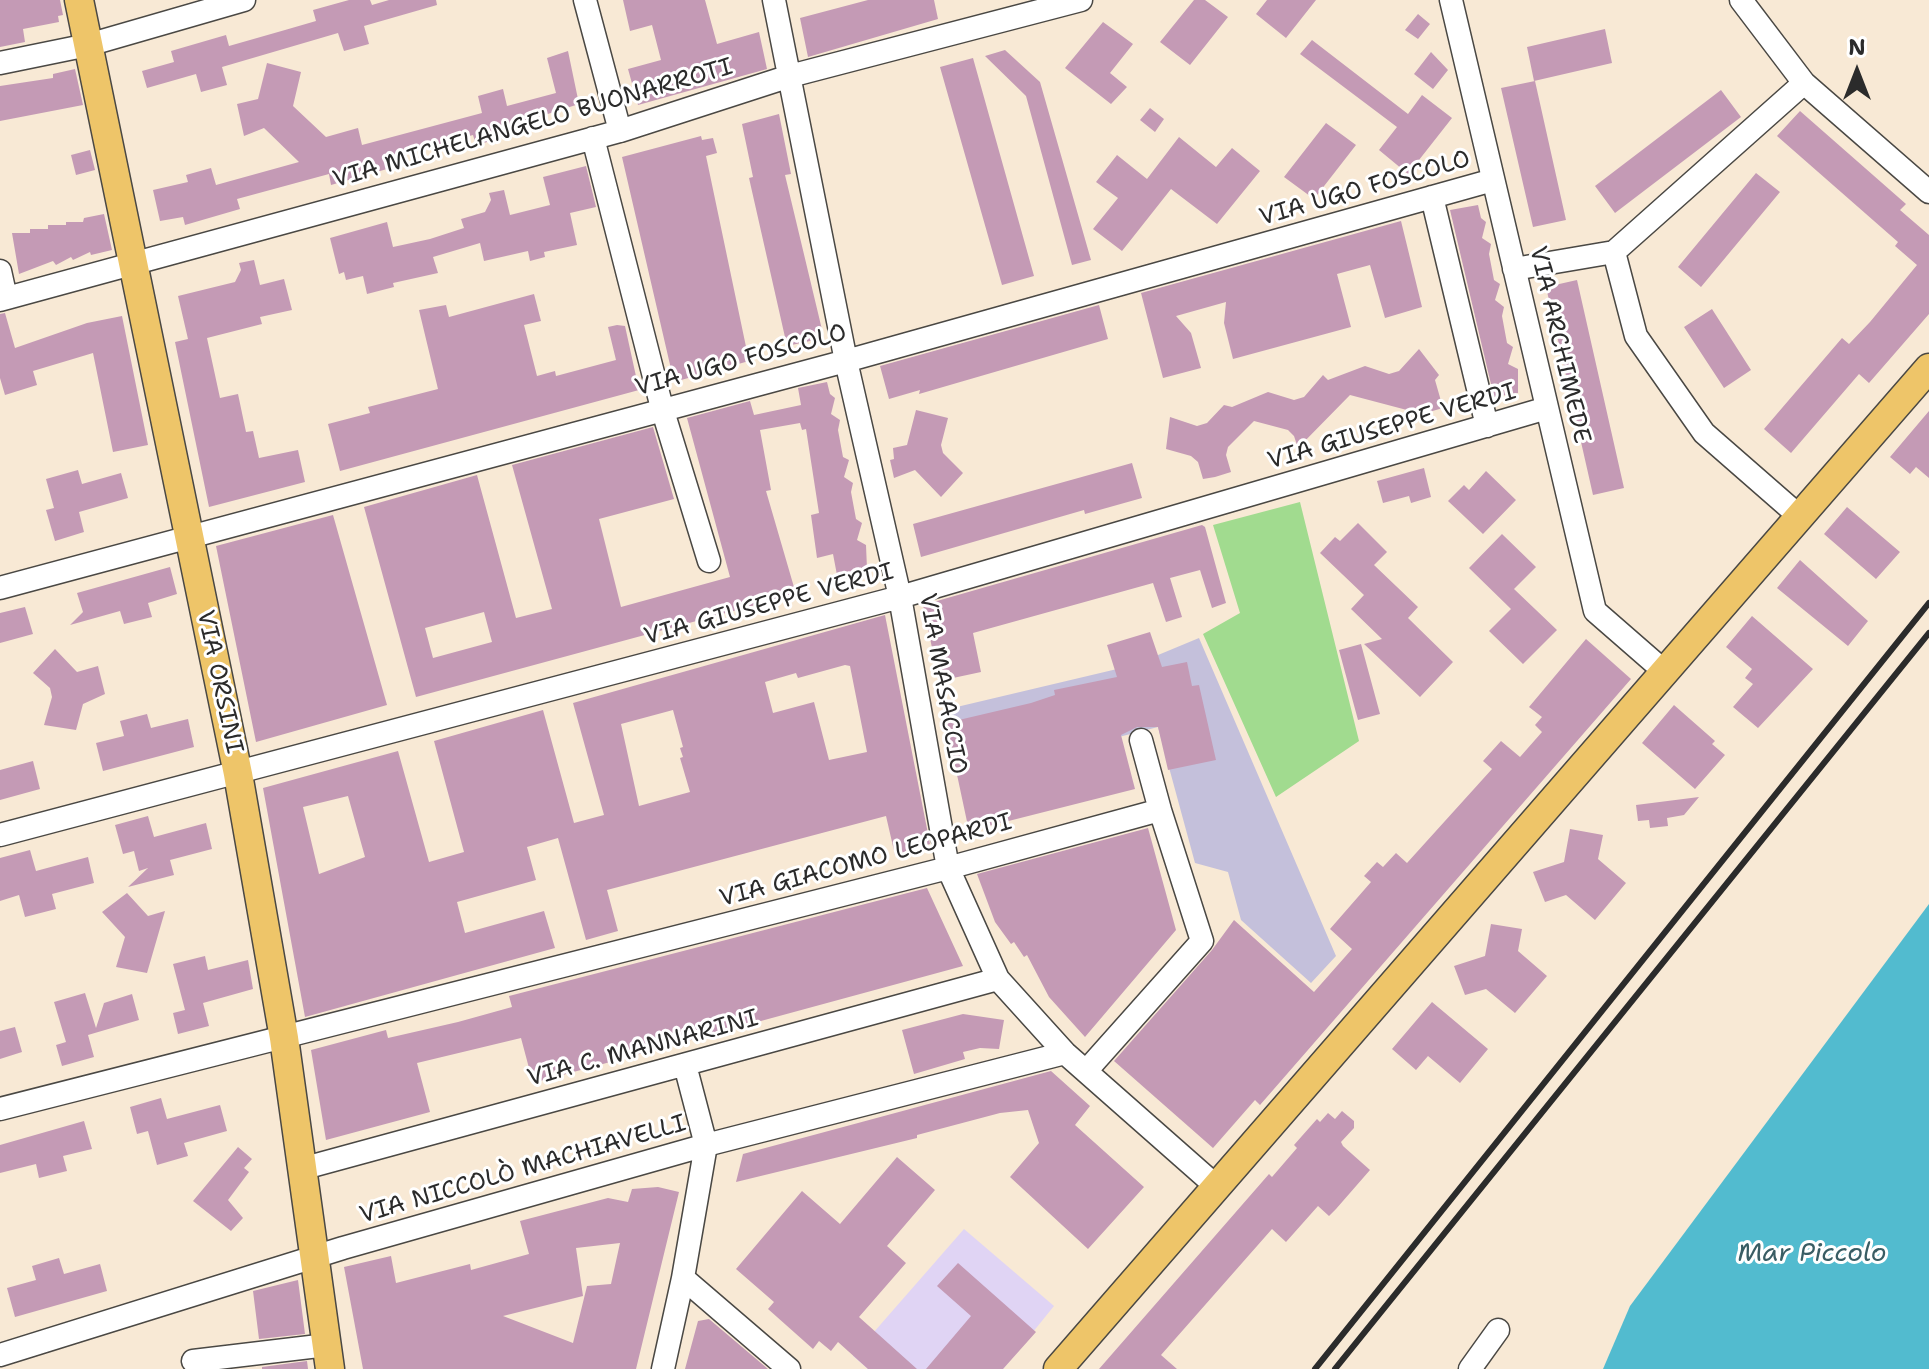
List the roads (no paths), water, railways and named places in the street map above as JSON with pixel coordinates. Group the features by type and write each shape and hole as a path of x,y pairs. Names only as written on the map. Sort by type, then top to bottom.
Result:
{"main road":[{"name":"VIA ORSINI","path":"79,0 238,774 284,1038 328,1357"},
{"path":"1058,1369 1929,368"}],"street":[{"path":"0,63 88,45 244,0"},
{"path":"585,0 620,131"},
{"name":"VIA MASACCIO","path":"774,0 846,361 900,597 948,868 998,979 1065,1053 1217,1187"},
{"name":"VIA MICHELANGELO BUONARROTI","path":"3,299 620,131 790,76 1081,0"},
{"name":"VIA ARCHIMEDE","path":"1451,0 1595,611 1665,672"},
{"path":"1741,0 1804,83 1929,192"},
{"path":"1514,269 1614,252 1804,83"},
{"path":"593,138 662,408 709,561"},
{"name":"VIA UGO FOSCOLO","path":"0,588 846,361 1493,180"},
{"path":"1432,197 1487,426"},
{"path":"1614,252 1636,336 1704,433 1799,516"},
{"path":"0,271 3,299"},
{"name":"VIA GIUSEPPE VERDI","path":"0,835 900,597 1547,408"},
{"path":"1087,1070 1202,941 1141,740"},
{"name":"VIA GIACOMO LEOPARDI","path":"0,1109 948,868 1160,810"},
{"name":"VIA C. MANNARINI","path":"301,1169 998,979"},
{"name":"VIA NICCOLÒ MACHIAVELLI","path":"0,1355 315,1255 706,1145 1065,1053"},
{"path":"663,1369 683,1278 706,1145 685,1065"},
{"path":"683,1278 789,1369"},
{"path":"1470,1369 1498,1330"},
{"path":"193,1361 328,1357"}],"water":[{"name":"Mar Piccolo","path":"1929,904 1929,1369 1603,1369 1630,1306"}],"railway":[{"path":"1315,1369 1929,603"},
{"path":"1335,1369 1929,633"}]}
